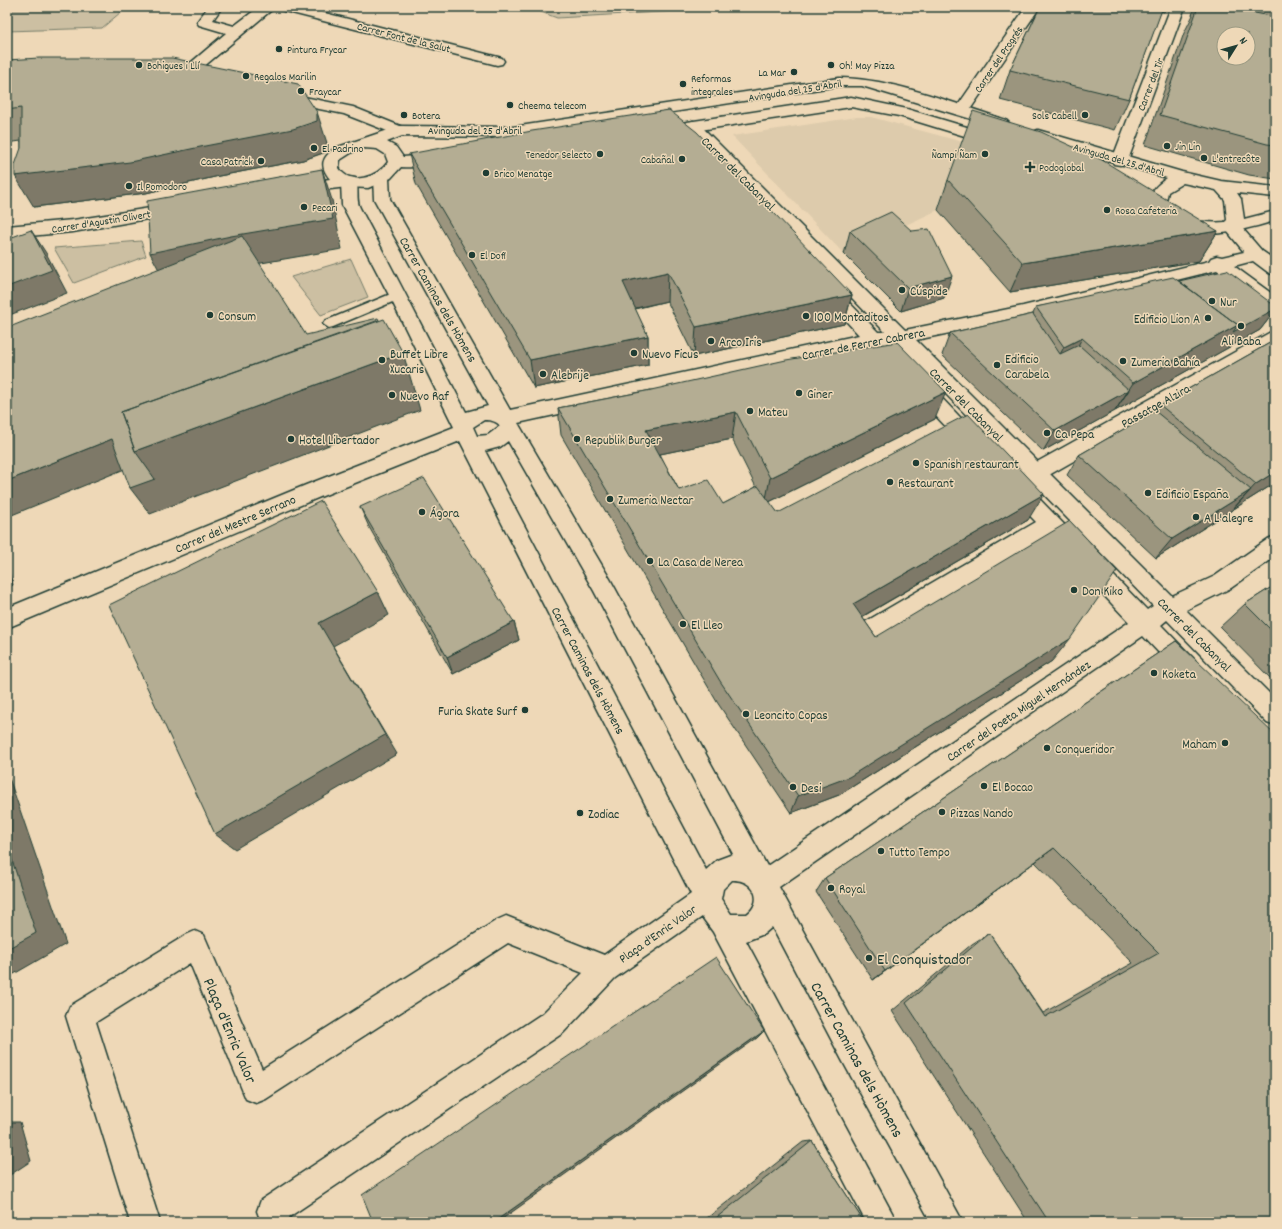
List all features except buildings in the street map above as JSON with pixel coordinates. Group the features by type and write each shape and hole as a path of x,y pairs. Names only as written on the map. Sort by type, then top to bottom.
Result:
{"street":[{"path":"215,7 204,22 236,31"},
{"path":"194,83 172,80 268,7"},
{"name":"Carrer Font de la Salut","path":"285,7 314,10 497,61"},
{"name":"Carrer del Progrés","path":"962,111 1033,7"},
{"name":"Carrer del Tir","path":"1120,160 1174,22 1178,7"},
{"path":"1159,19 1189,26"},
{"name":"Avinguda del 25 d'Abril","path":"263,94 348,110 400,131 513,132 839,82 862,82 1180,177"},
{"name":"Avinguda del 25 d'Abril","path":"647,133 826,104 851,102 902,112 1010,146"},
{"name":"Carrer del Cabanyal","path":"693,126 1275,715"},
{"name":"Carrer del Cabanyal","path":"673,129 739,198"},
{"name":"Avinguda del 25 d'Abril","path":"370,143 400,131"},
{"path":"378,143 390,149 394,153 396,162 394,168 380,178 370,182 349,182 286,190 331,164 334,157 340,151 359,144 378,143"},
{"path":"396,162 412,163 456,158"},
{"path":"331,164 334,173 342,180 349,182"},
{"path":"1275,192 1221,186 1180,177 1160,190 1158,201 1163,215 1177,231 1220,265 1275,305"},
{"name":"Carrer Caminas dels Hòmens","path":"380,178 382,199 508,423 602,585 852,1050 948,1222"},
{"name":"Carrer Caminas dels Hòmens","path":"349,182 350,205 398,294 466,433 708,898 713,911 722,923 882,1222"},
{"path":"1221,186 1233,199 1236,221 1231,226"},
{"name":"Carrer d'Agustin Olivert","path":"7,232 156,220 194,206"},
{"path":"1142,206 1186,226 1202,230 1213,230 1275,216"},
{"path":"1231,226 1256,255 1275,269"},
{"name":"Carrer de Ferrer Cabrera","path":"508,423 874,339 901,337 1023,312 1256,255"},
{"name":"Carrer del Cabanyal","path":"814,277 874,339 946,425 985,456"},
{"name":"Passatge Alzira","path":"1036,473 1275,338"},
{"path":"484,412 491,412 508,423 498,440 489,444 466,433 484,412"},
{"name":"Carrer del Mestre Serrano","path":"7,618 313,491 466,433"},
{"path":"1001,473 1199,680"},
{"path":"861,636 1050,524"},
{"name":"Carrer del Poeta Miguel Hernández","path":"764,884 1145,623 1168,608 1223,582 1275,545"},
{"path":"708,898 710,886 715,877 722,871 730,868 740,867 750,869 764,884 769,905 766,915 760,922 752,927 742,929 731,928 722,923"},
{"name":"Plaça d'Enric Valor","path":"276,1222 272,1211 553,1023 606,969 708,898"},
{"name":"Plaça d'Enric Valor","path":"145,1222 80,1016 195,944 256,1089 506,929 606,969"}],"lane":[{"path":"329,324 398,294"}],"shaded area":[{"path":"7,7 127,7 102,28 7,31"},
{"path":"528,7 716,7 712,9 557,18"},
{"path":"857,117 871,117 963,142 938,210 844,254 732,136"},
{"path":"141,241 146,256 74,283 54,248"},
{"path":"351,259 368,297 321,315 291,277"}],"place":[{"name":"Pintura Frycar","path":"279,49"},
{"name":"Bohigues i Llí","path":"139,65"},
{"name":"Oh! May Pizza","path":"831,65"},
{"name":"La Mar","path":"794,72"},
{"name":"Regalos Marilin","path":"246,76"},
{"name":"Reformas integrales","path":"683,84"},
{"name":"Fraycar","path":"301,91"},
{"name":"Cheema telecom","path":"510,105"},
{"name":"Botera","path":"404,115"},
{"name":"Sols Cabell","path":"1085,115"},
{"name":"Jin Lin","path":"1167,146"},
{"name":"El Padrino","path":"314,148"},
{"name":"Tenedor Selecto","path":"600,154"},
{"name":"Ñampi Ñam","path":"985,154"},
{"name":"L'entrecôte","path":"1204,158"},
{"name":"Cabañal","path":"682,159"},
{"name":"Casa Patrick","path":"261,161"},
{"name":"Podoglobal","path":"1030,167"},
{"name":"Brico Menatge","path":"486,173"},
{"name":"Il Pomodoro","path":"129,186"},
{"name":"Pecari","path":"304,207"},
{"name":"Rosa Cafeteria","path":"1107,210"},
{"name":"El Dofi","path":"472,255"},
{"name":"Cúspide","path":"902,290"},
{"name":"Nur","path":"1212,301"},
{"name":"Consum","path":"210,315"},
{"name":"100 Montaditos","path":"806,316"},
{"name":"Edificio Lion A","path":"1208,318"},
{"name":"Ali Baba","path":"1241,326"},
{"name":"Arco Iris","path":"711,341"},
{"name":"Nuevo Ficus","path":"634,353"},
{"name":"Buffet Libre Xucaris","path":"382,360"},
{"name":"Zumeria Bahía","path":"1123,361"},
{"name":"Edificio Carabela","path":"997,365"},
{"name":"Alebrije","path":"543,374"},
{"name":"Giner","path":"799,393"},
{"name":"Nuevo Raf","path":"392,395"},
{"name":"Mateu","path":"750,411"},
{"name":"Ca Pepa","path":"1047,433"},
{"name":"Hotel Libertador","path":"291,439"},
{"name":"Republik Burger","path":"577,439"},
{"name":"Spanish restaurant","path":"916,463"},
{"name":"Restaurant","path":"890,482"},
{"name":"Edificio España","path":"1148,493"},
{"name":"Zumeria Nectar","path":"610,499"},
{"name":"Ágora","path":"422,512"},
{"name":"A L'alegre","path":"1196,517"},
{"name":"La Casa de Nerea","path":"650,561"},
{"name":"Don Kiko","path":"1074,590"},
{"name":"El Lleo","path":"683,624"},
{"name":"Koketa","path":"1154,673"},
{"name":"Furia Skate Surf","path":"525,710"},
{"name":"Leoncito Copas","path":"746,714"},
{"name":"Maham","path":"1225,743"},
{"name":"Conqueridor","path":"1047,748"},
{"name":"El Bocao","path":"984,786"},
{"name":"Desi","path":"793,787"},
{"name":"Pizzas Nando","path":"942,812"},
{"name":"Zodiac","path":"580,813"},
{"name":"Tutto Tempo","path":"881,851"},
{"name":"Royal","path":"831,888"},
{"name":"El Conquistador","path":"869,958"}]}
